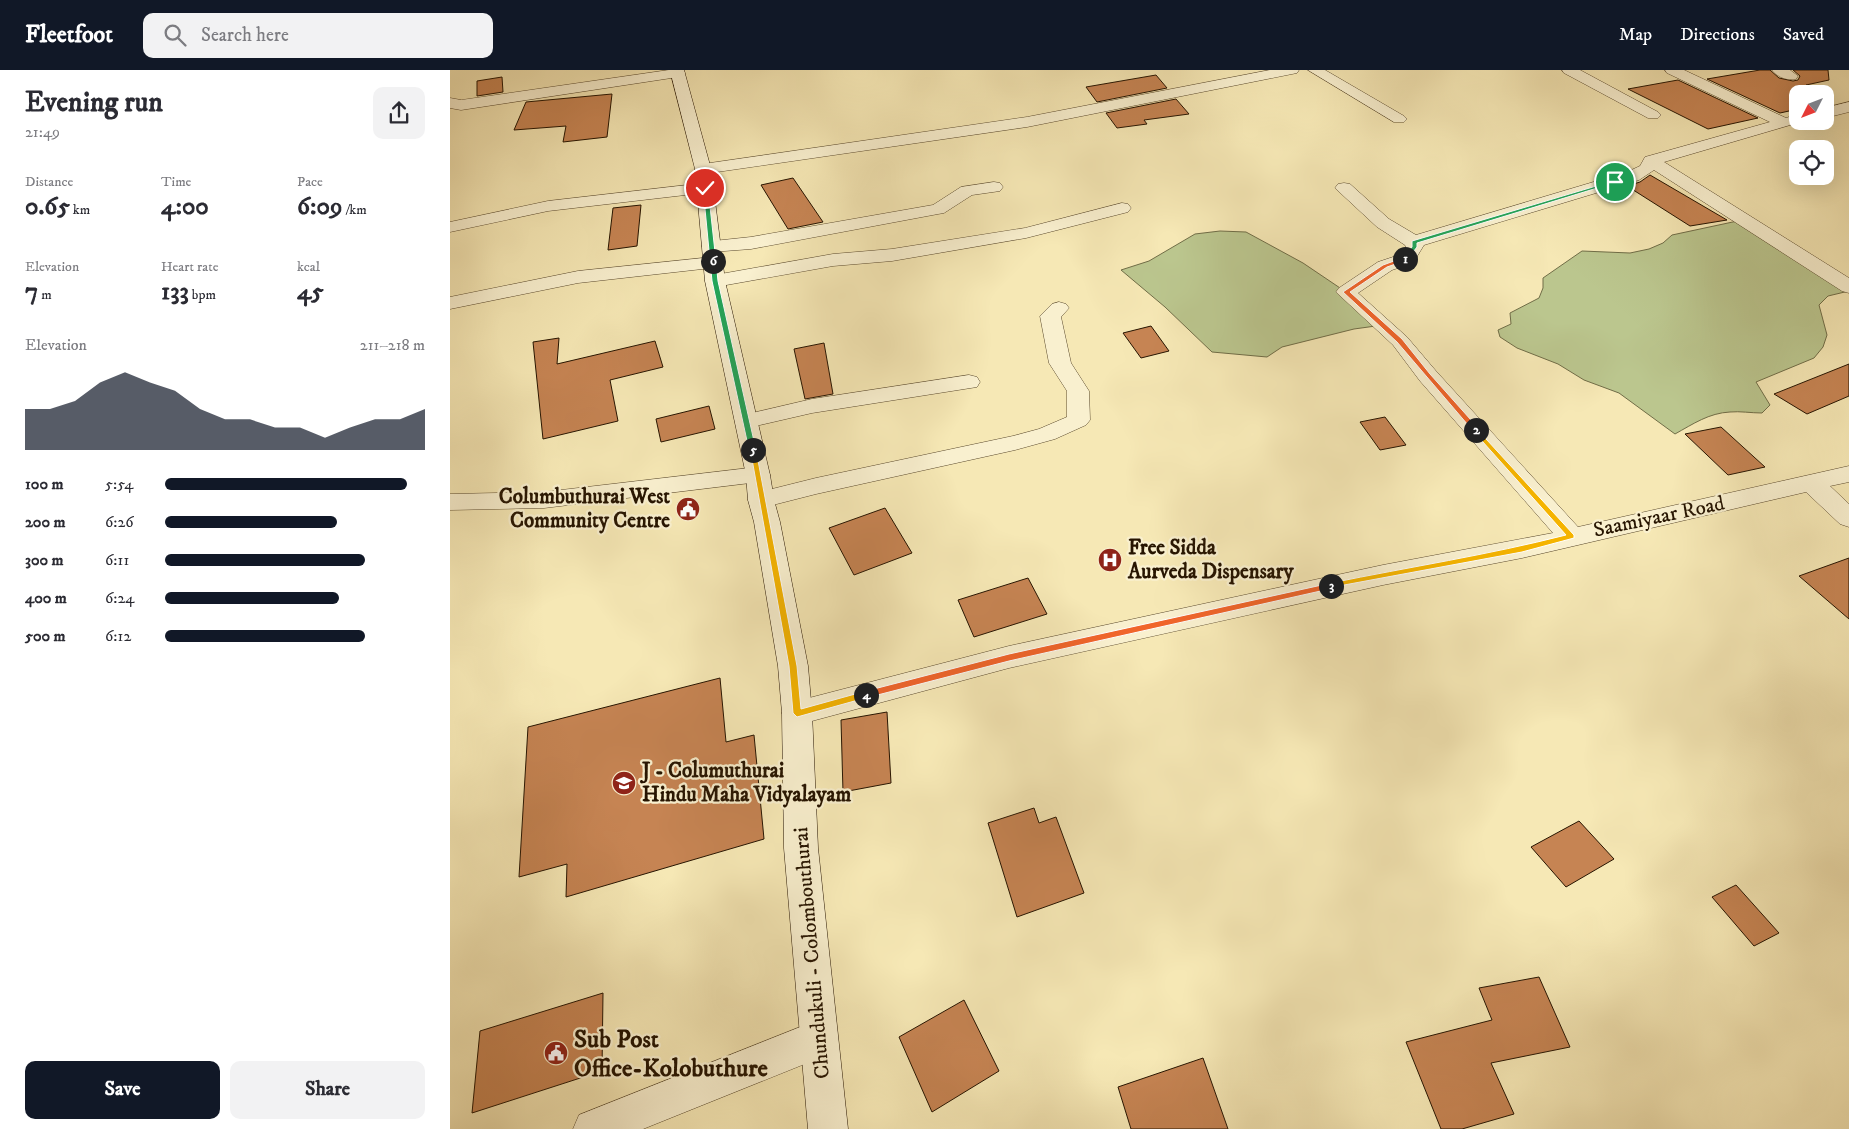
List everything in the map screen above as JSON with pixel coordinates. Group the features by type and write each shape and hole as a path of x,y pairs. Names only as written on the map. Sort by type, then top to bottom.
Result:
{"street":[{"path":"450,227 548,206 1027,122 1292,70"},
{"path":"1314,70 1399,119"},
{"path":"1569,70 1653,114"},
{"path":"1672,70 1789,120"},
{"path":"450,103 461,105 678,72"},
{"name":"Chundukuli - Colombouthurai","path":"678,72 704,178 713,264 767,522 793,666 797,713 801,848 828,1129"},
{"path":"1834,110 1849,107"},
{"path":"1344,188 1383,223 1414,242 1633,176 1647,169 1651,161 1789,120"},
{"path":"1651,161 1849,287"},
{"path":"713,264 751,243 938,209 958,198 966,191 994,187"},
{"path":"450,303 578,277 713,264 833,260 892,255 1026,233 1122,208"},
{"path":"1414,242 1415,247 1406,258 1385,266 1346,292 1400,341 1428,376 1571,536"},
{"path":"450,502 544,500 760,487 851,478 998,447 1047,434 1078,420 1078,391 1060,362 1050,316 1059,308"},
{"path":"747,422 812,406 969,382"},
{"name":"Saamiyaar Road","path":"797,713 1018,655 1392,573 1522,549 1571,536 1849,474"},
{"path":"1811,483 1849,518"},
{"path":"593,1129 818,1039"}],"green space":[{"path":"1742,220 1849,291 1828,296 1819,305 1827,335 1823,347 1814,358 1756,382 1770,405 1762,413 1734,412 1715,414 1675,434 1619,393 1584,380 1558,364 1517,348 1500,337 1498,330 1511,324 1510,313 1539,298 1543,288 1543,278 1582,251 1630,253 1649,249 1663,243 1672,235"},
{"path":"1220,231 1246,232 1303,263 1346,292 1383,325 1354,329 1282,347 1267,357 1212,352 1165,307 1121,270 1149,261 1195,234"}],"building":[{"path":"1770,70 1779,78 1793,81 1798,80 1800,76 1793,70 1828,70 1829,80 1806,85 1789,85 1789,111 1780,113 1707,79"},
{"path":"1156,75 1167,88 1097,102 1086,87"},
{"path":"502,77 503,92 477,96 477,81"},
{"path":"1678,80 1758,118 1708,129 1628,89"},
{"path":"612,94 607,137 563,142 566,126 514,130 526,102"},
{"path":"1176,99 1189,114 1144,120 1147,124 1117,128 1106,113"},
{"path":"1650,175 1727,220 1690,226 1627,186 1640,182"},
{"path":"793,178 823,222 788,229 761,185"},
{"path":"641,205 637,246 608,250 613,208"},
{"path":"1151,326 1169,351 1141,358 1123,333"},
{"path":"559,338 557,364 655,341 663,367 610,380 618,421 543,439 533,342"},
{"path":"824,343 833,394 805,399 794,349"},
{"path":"1849,364 1849,396 1807,414 1774,394"},
{"path":"709,406 715,429 661,442 656,419"},
{"path":"1385,417 1406,445 1380,450 1360,422"},
{"path":"1721,427 1765,467 1728,475 1685,434"},
{"path":"885,508 912,553 854,575 829,528"},
{"path":"1849,558 1849,619 1799,576"},
{"path":"1028,578 1047,614 974,637 958,600"},
{"path":"720,678 726,742 754,735 764,839 566,897 567,864 519,877 528,727"},
{"path":"887,712 891,783 843,792 841,720"},
{"path":"1034,808 1039,823 1056,817 1084,893 1017,917 988,823"},
{"path":"1579,821 1614,859 1566,887 1531,847"},
{"path":"1736,885 1779,933 1754,946 1712,897"},
{"path":"1539,977 1570,1047 1491,1063 1514,1114 1462,1129 1441,1129 1406,1042 1492,1020 1479,988"},
{"path":"603,993 602,1071 472,1113 480,1031"},
{"path":"964,1000 999,1071 932,1112 899,1037"},
{"path":"1203,1058 1228,1129 1131,1129 1118,1087"}],"place":[{"name":"Columbuthurai West Community Centre","path":"688,509"},
{"name":"Free Sidda Aurveda Dispensary","path":"1110,560"},
{"name":"J - Columuthurai Hindu Maha Vidyalayam","path":"624,783"},
{"name":"Sub Post Office-Kolobuthure","path":"556,1053"}],"route":[{"path":"705,188 715,281 767,522 793,666 797,713 1009,657 1412,569 1522,549 1571,536 1428,376 1400,341 1346,292 1385,266 1406,258 1415,247 1414,242 1615,182"}]}
